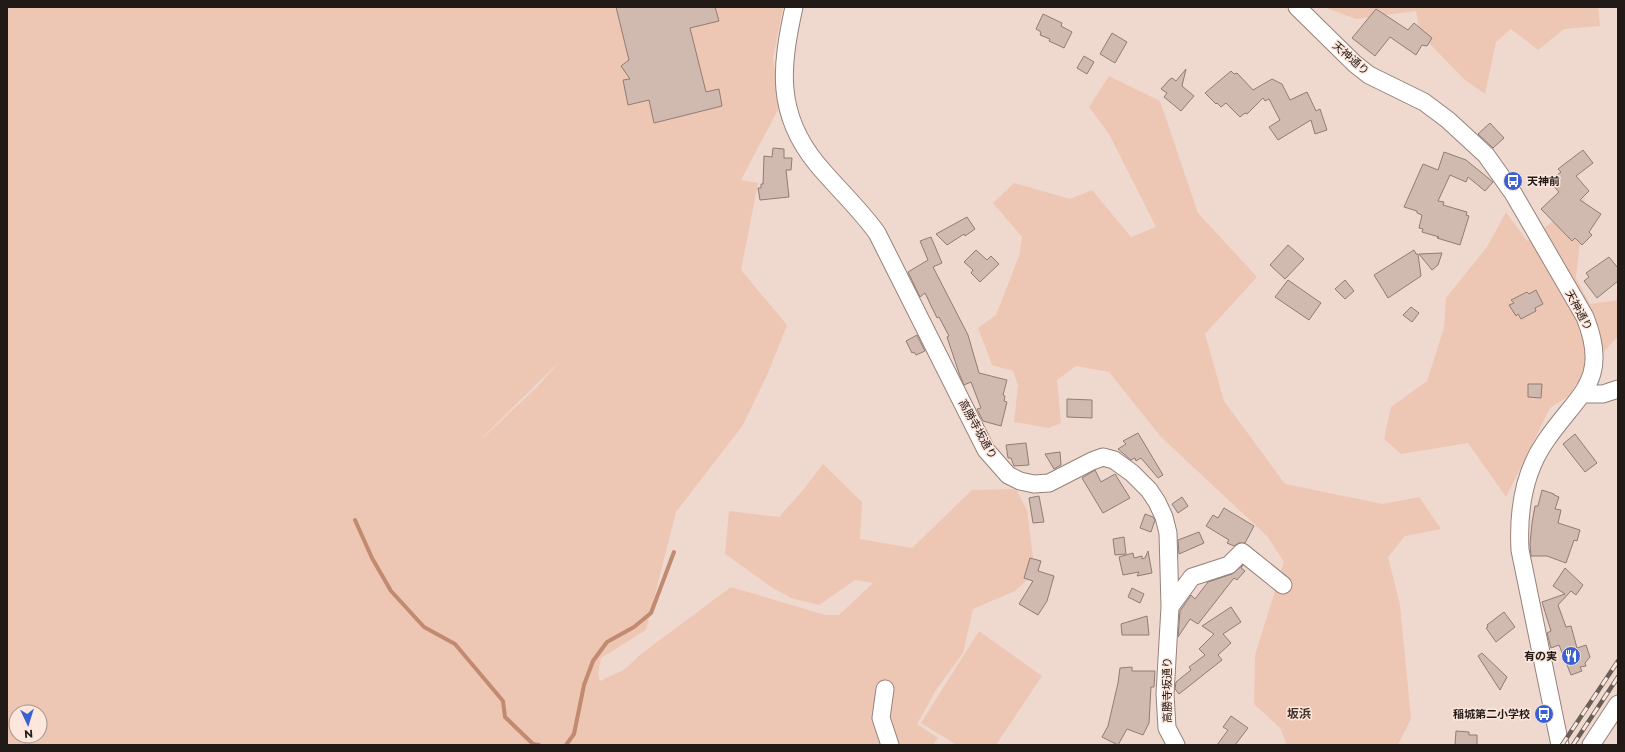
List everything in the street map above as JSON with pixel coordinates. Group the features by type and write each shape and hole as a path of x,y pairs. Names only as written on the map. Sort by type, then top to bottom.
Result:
{"street":[{"name":"高勝寺坂通り","path":"794,7 784,64 784,74 787,105 795,128 816,163 863,214 877,233 986,450 1008,475 1020,481 1034,484 1049,483 1103,457 1114,460 1132,473 1149,490 1164,517 1168,533 1170,607 1165,694 1167,728 1176,745"},
{"name":"天神通り","path":"1297,7 1355,64 1369,75 1424,102 1448,120 1486,155 1513,193 1585,317 1592,335 1596,353 1593,372 1583,394 1544,443 1530,470 1522,498 1519,524 1520,550 1560,745"},
{"path":"1583,394 1603,394 1618,389"},
{"path":"1170,607 1192,577 1229,565 1242,552 1283,585"},
{"path":"885,689 881,718 890,745"},
{"path":"1591,745 1618,704"}],"shaded area":[{"path":"7,7 783,7 773,58 780,106 741,180 758,183 741,270 787,325 768,373 743,425 676,512 646,630 601,658 598,674 600,681 625,669 641,654 731,587 825,615 839,615 873,583 855,580 819,605 791,598 773,588 725,554 729,511 779,517 803,490 823,464 862,502 860,539 912,548 972,490 1016,489 1027,510 1035,573 1015,591 973,609 963,653 936,690 917,724 938,738 933,745 7,745","holes":["559,362 538,386 483,438"]},
{"path":"1324,7 1598,7 1600,26 1564,29 1538,50 1511,29 1496,42 1485,94 1465,80 1420,34 1416,11 1356,19"},
{"path":"1109,76 1160,101 1198,213 1257,277 1205,334 1224,401 1285,484 1383,504 1419,497 1441,529 1405,536 1388,557 1400,605 1411,719 1398,745 1287,745 1280,728 1254,704 1255,655 1284,562 1267,536 1161,437 1109,372 1076,366 1057,380 1061,423 1049,428 1014,422 1018,385 1013,371 992,365 978,328 996,315 1019,256 1022,237 993,203 1014,183 1070,199 1092,190 1131,237 1156,227 1109,134 1089,107"},
{"path":"1585,197 1576,278 1590,304 1618,300 1618,336 1576,384 1569,396 1550,408 1506,497 1468,443 1401,454 1384,439 1391,407 1427,381 1444,328 1446,298 1487,247 1506,212 1527,241"},
{"path":"979,631 1042,676 996,745 957,745 921,723"}],"building":[{"path":"616,7 715,7 719,21 690,28 706,92 719,89 722,106 654,123 649,100 628,105 623,80 630,79 621,66 629,60"},
{"path":"1376,9 1408,30 1414,23 1432,38 1427,46 1422,45 1416,55 1390,37 1375,56 1352,38"},
{"path":"1043,14 1062,23 1061,26 1072,32 1064,48 1049,41 1050,39 1040,35 1041,32 1036,29"},
{"path":"1112,33 1127,42 1115,63 1100,54"},
{"path":"1084,56 1094,62 1087,74 1077,68"},
{"path":"1186,69 1182,86 1194,96 1181,111 1164,97 1167,93 1161,89 1170,79 1172,78 1176,81"},
{"path":"1231,71 1234,74 1237,73 1253,90 1272,79 1282,84 1290,100 1307,92 1316,111 1320,109 1327,130 1315,134 1311,120 1278,140 1269,127 1280,120 1269,99 1265,101 1263,98 1247,114 1245,113 1240,117 1226,103 1221,107 1217,103 1216,104 1205,93"},
{"path":"1490,123 1504,138 1493,148 1478,134"},
{"path":"773,148 784,149 784,158 792,158 791,170 786,170 789,197 760,200 758,188 761,188 761,184 763,184 764,156 772,157"},
{"path":"1583,150 1593,163 1576,176 1589,191 1580,200 1601,214 1589,232 1592,235 1582,245 1575,238 1572,241 1541,209 1559,192 1549,181 1561,172 1558,169"},
{"path":"1444,152 1466,160 1493,182 1485,191 1468,177 1466,182 1450,175 1438,201 1444,202 1443,205 1467,212 1466,215 1469,216 1460,245 1422,232 1423,229 1419,228 1422,215 1417,213 1417,211 1404,207 1423,164 1438,170"},
{"path":"967,217 975,229 965,236 964,234 947,245 936,234"},
{"path":"931,237 942,263 933,267 968,335 979,373 1007,380 1003,395 1005,396 1004,401 1007,402 1001,426 983,421 977,409 981,408 971,382 964,385 959,373 947,337 949,336 939,317 937,318 925,293 920,297 908,272 928,260 920,241"},
{"path":"1288,245 1304,259 1285,279 1270,265"},
{"path":"976,250 987,260 991,256 999,264 980,282 971,273 973,270 964,262"},
{"path":"1414,250 1416,254 1418,254 1421,276 1388,298 1374,275"},
{"path":"1442,253 1438,265 1432,270 1419,254"},
{"path":"1609,257 1618,268 1618,281 1597,298 1584,281 1589,277 1586,273"},
{"path":"1288,280 1321,303 1309,320 1275,297"},
{"path":"1345,280 1354,291 1345,299 1335,289"},
{"path":"1536,290 1543,304 1535,308 1536,311 1521,319 1518,314 1516,316 1509,305 1514,303 1511,300 1527,292 1529,294"},
{"path":"1411,307 1419,313 1412,322 1403,315"},
{"path":"917,335 925,351 916,355 914,352 912,353 906,341"},
{"path":"1528,384 1542,384 1541,398 1528,397"},
{"path":"1067,399 1092,400 1092,418 1067,417"},
{"path":"1138,433 1163,475 1158,478 1141,458 1136,461 1135,458 1131,460 1118,449 1126,444 1123,441"},
{"path":"1575,434 1597,463 1585,472 1563,444"},
{"path":"1026,443 1029,465 1014,466 1011,458 1008,458 1006,445"},
{"path":"1060,452 1061,465 1054,469 1045,454"},
{"path":"1095,470 1101,482 1115,474 1130,498 1103,513 1082,478"},
{"path":"1542,490 1559,497 1555,509 1561,510 1558,523 1580,530 1577,541 1574,540 1566,563 1547,556 1531,556 1530,544 1532,523 1535,506 1538,506"},
{"path":"1039,496 1044,522 1033,523 1029,498"},
{"path":"1182,497 1188,506 1178,513 1172,504"},
{"path":"1224,508 1254,526 1245,543 1239,543 1234,546 1227,543 1229,540 1206,526 1213,515 1218,518"},
{"path":"1145,514 1153,517 1155,520 1151,532 1140,528"},
{"path":"1199,532 1204,543 1179,554 1178,540"},
{"path":"1124,537 1126,554 1115,555 1113,539"},
{"path":"1148,551 1152,573 1137,576 1139,572 1123,575 1119,557 1133,553 1134,558 1142,556 1142,559 1145,558"},
{"path":"1030,558 1041,561 1038,571 1054,576 1047,601 1038,615 1019,604 1033,581 1024,578"},
{"path":"1243,565 1241,568 1245,571 1237,580 1234,578 1198,624 1190,619 1178,637 1180,611 1191,595 1195,599 1208,582 1232,574"},
{"path":"1565,568 1583,585 1576,595 1571,591 1558,605 1566,627 1571,626 1577,648 1586,645 1590,657 1585,663 1586,666 1580,667 1582,671 1571,675 1559,645 1551,648 1547,633 1551,631 1542,602 1565,594 1553,586"},
{"path":"1132,588 1144,594 1140,603 1128,597"},
{"path":"1231,607 1241,622 1223,634 1231,643 1218,655 1222,660 1179,694 1175,689 1176,682 1191,670 1189,667 1205,655 1199,649 1214,634 1202,626"},
{"path":"1504,612 1515,627 1496,642 1486,628 1488,627 1487,625"},
{"path":"1147,616 1149,635 1122,635 1121,624"},
{"path":"1482,653 1507,677 1500,690 1478,656"},
{"path":"1132,667 1132,671 1155,671 1154,687 1151,687 1149,723 1143,735 1127,729 1118,745 1102,737 1108,726 1120,668"},
{"path":"1231,716 1248,728 1235,745 1217,745 1228,730 1223,727"},
{"path":"1456,731 1469,732 1469,735 1477,735 1477,745 1455,745"}],"waterway":[{"path":"355,520 372,558 391,591 424,627 455,644 503,701 505,717 533,744 539,745"},
{"path":"566,745 574,734 584,685 593,661 607,642 634,627 651,613 674,552"}],"railway":[{"path":"1562,745 1618,661"},
{"path":"1573,745 1618,677"}],"place":[{"name":"天神前","path":"1513,181"},
{"name":"有の実","path":"1571,656"},
{"name":"稲城第二小学校","path":"1544,714"}],"district":[{"name":"坂浜","path":"1299,713"}]}
